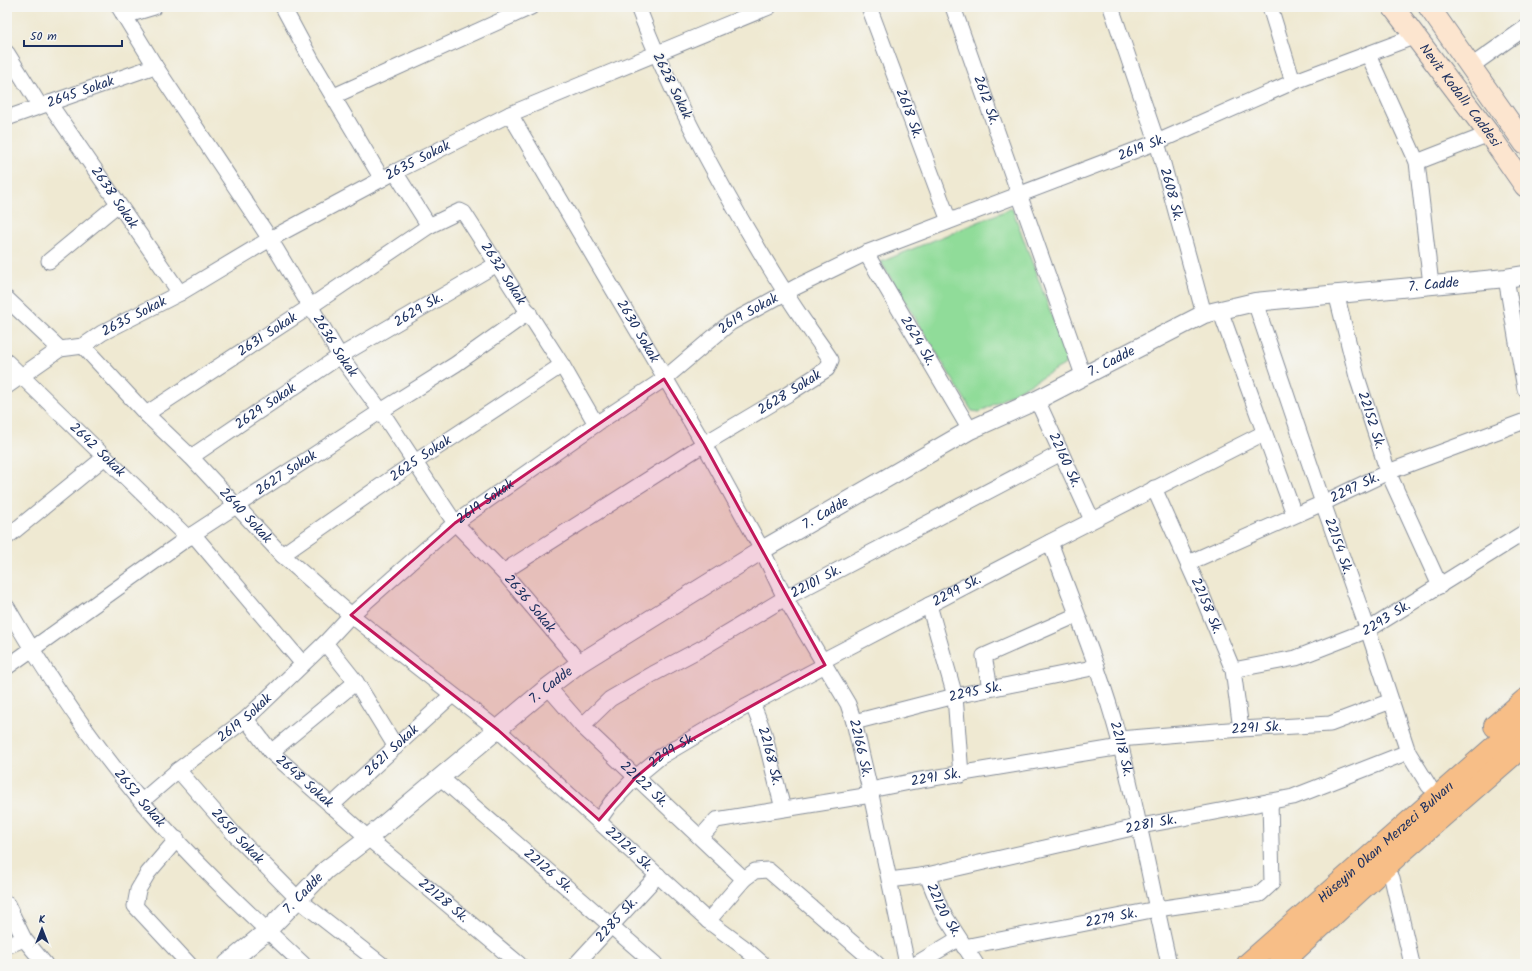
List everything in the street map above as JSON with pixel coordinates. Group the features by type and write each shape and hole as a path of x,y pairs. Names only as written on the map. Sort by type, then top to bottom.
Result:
{"main road":[{"name":"Nevit Kodallı Caddesi","path":"1393,7 1489,134 1525,186"},
{"name":"Nevit Kodallı Caddesi","path":"1430,7 1470,67 1525,144"},
{"path":"1254,958 1297,905 1525,700"},
{"name":"Hüseyin Okan Merzeci Bulvarı","path":"1254,958 1525,720"},
{"name":"Hüseyin Okan Merzeci Bulvarı","path":"1281,964 1399,854 1525,744"},
{"path":"1281,964 1323,936 1525,762"}],"street":[{"path":"121,12 154,7"},
{"path":"283,7 312,61 382,179"},
{"path":"334,96 531,7"},
{"name":"2628 Sokak","path":"502,572 704,444 826,369 831,360 785,293 719,179 655,53 638,7"},
{"name":"2635 Sokak","path":"83,346 102,333 180,293 270,239 395,172 510,114 769,7"},
{"name":"2618 Sk.","path":"869,7 949,221"},
{"name":"2612 Sk.","path":"953,7 1083,375"},
{"name":"2608 Sk.","path":"1112,7 1212,312 1264,433 1294,514"},
{"path":"1270,7 1293,82"},
{"name":"2636 Sokak","path":"121,12 155,66 270,239 340,356 381,411 455,523 502,572 580,663"},
{"path":"1470,67 1525,28"},
{"name":"2619 Sk.","path":"866,253 1157,142 1293,82 1416,36"},
{"name":"2638 Sokak","path":"7,53 118,204 180,293"},
{"path":"1368,54 1418,162 1431,285"},
{"name":"2645 Sokak","path":"7,118 155,66"},
{"name":"2630 Sokak","path":"510,114 664,379 704,444 762,550"},
{"path":"1418,162 1489,134"},
{"path":"395,172 429,226"},
{"path":"49,261 118,204"},
{"name":"2632 Sokak","path":"429,226 460,211 464,213 529,312 596,424"},
{"name":"2631 Sokak","path":"146,414 311,306 429,226"},
{"name":"2619 Sokak","path":"142,801 178,770 246,719 325,643 351,615 455,523 596,424 664,379 730,323 785,293 866,253"},
{"name":"2624 Sk.","path":"866,253 970,430"},
{"name":"2629 Sk.","path":"340,356 497,264"},
{"name":"7. Cadde","path":"227,964 267,931 299,900 326,870 368,838 548,687 580,663 762,550 970,430 1036,400 1083,375 1212,312 1255,302 1525,275"},
{"path":"1506,278 1525,389"},
{"name":"22152 Sk.","path":"1336,294 1357,377 1388,472 1440,586"},
{"path":"7,299 60,349"},
{"name":"22154 Sk.","path":"1255,302 1368,630 1408,752 1429,786"},
{"name":"2627 Sokak","path":"7,667 236,505 456,364 529,312"},
{"path":"7,386 60,349 83,346"},
{"name":"2640 Sokak","path":"83,346 146,414 191,457 282,555 351,615 498,730"},
{"name":"2629 Sokak","path":"191,457 340,356"},
{"name":"2642 Sokak","path":"7,362 105,457 191,536 303,664"},
{"name":"2625 Sokak","path":"282,555 415,462 562,365"},
{"name":"22160 Sk.","path":"1036,400 1092,520"},
{"name":"2297 Sk.","path":"1188,563 1294,514 1323,503 1388,472 1525,422"},
{"name":"2299 Sk.","path":"599,820 612,803 636,777 660,758 738,711 753,705 823,663 929,605 1154,488 1264,433"},
{"name":"22101 Sk.","path":"582,726 610,699 702,648 785,598 1061,453"},
{"path":"7,537 105,457"},
{"name":"22158 Sk.","path":"1154,488 1188,563 1233,670 1241,729"},
{"name":"2293 Sk.","path":"1233,670 1296,658 1368,630 1525,532"},
{"name":"22118 Sk.","path":"1050,542 1097,667 1120,743 1140,826 1169,964"},
{"name":"22166 Sk.","path":"762,550 785,598 848,704 854,722 871,793 907,964"},
{"path":"929,605 955,696 961,775"},
{"name":"2652 Sokak","path":"7,607 31,649 90,736 142,801 267,931 303,964"},
{"path":"990,688 984,656 1077,615"},
{"path":"325,643 356,682 396,747"},
{"name":"2295 Sk.","path":"854,722 990,688 1097,667"},
{"path":"271,752 356,682"},
{"name":"22122 Sk.","path":"548,687 582,726 744,879"},
{"name":"2621 Sokak","path":"331,806 452,695"},
{"name":"2291 Sk.","path":"701,837 716,820 871,793 915,781 961,775 1120,743 1241,729 1330,724 1391,701"},
{"name":"22168 Sk.","path":"753,705 764,733 783,809"},
{"name":"2648 Sokak","path":"246,719 271,752 368,838"},
{"name":"22124 Sk.","path":"498,730 599,820 708,921 742,946 763,964"},
{"name":"2281 Sk.","path":"890,880 927,875 1140,826 1292,797 1408,752"},
{"name":"2650 Sokak","path":"178,770 235,835 299,900 381,964"},
{"name":"22126 Sk.","path":"440,778 655,964"},
{"name":"2279 Sk.","path":"916,964 961,943 1157,909 1260,894 1272,883 1270,801"},
{"name":"22128 Sk.","path":"368,838 519,964"},
{"path":"177,839 148,873 138,890 136,906 189,964"},
{"path":"708,921 744,879 755,872 768,870 877,964"},
{"name":"2285 Sk.","path":"576,964 658,875"},
{"name":"22120 Sk.","path":"927,875 941,910 976,964"},
{"path":"1392,878 1412,964"},
{"path":"7,904 24,939 45,964"},
{"path":"7,946 24,939"}],"highlighted area":[{"path":"664,379 704,444 825,665 660,757 636,777 599,820 498,730 351,615 455,523"}],"green space":[{"path":"1012,208 1068,359 1064,365 980,412 972,411 881,262"}]}
